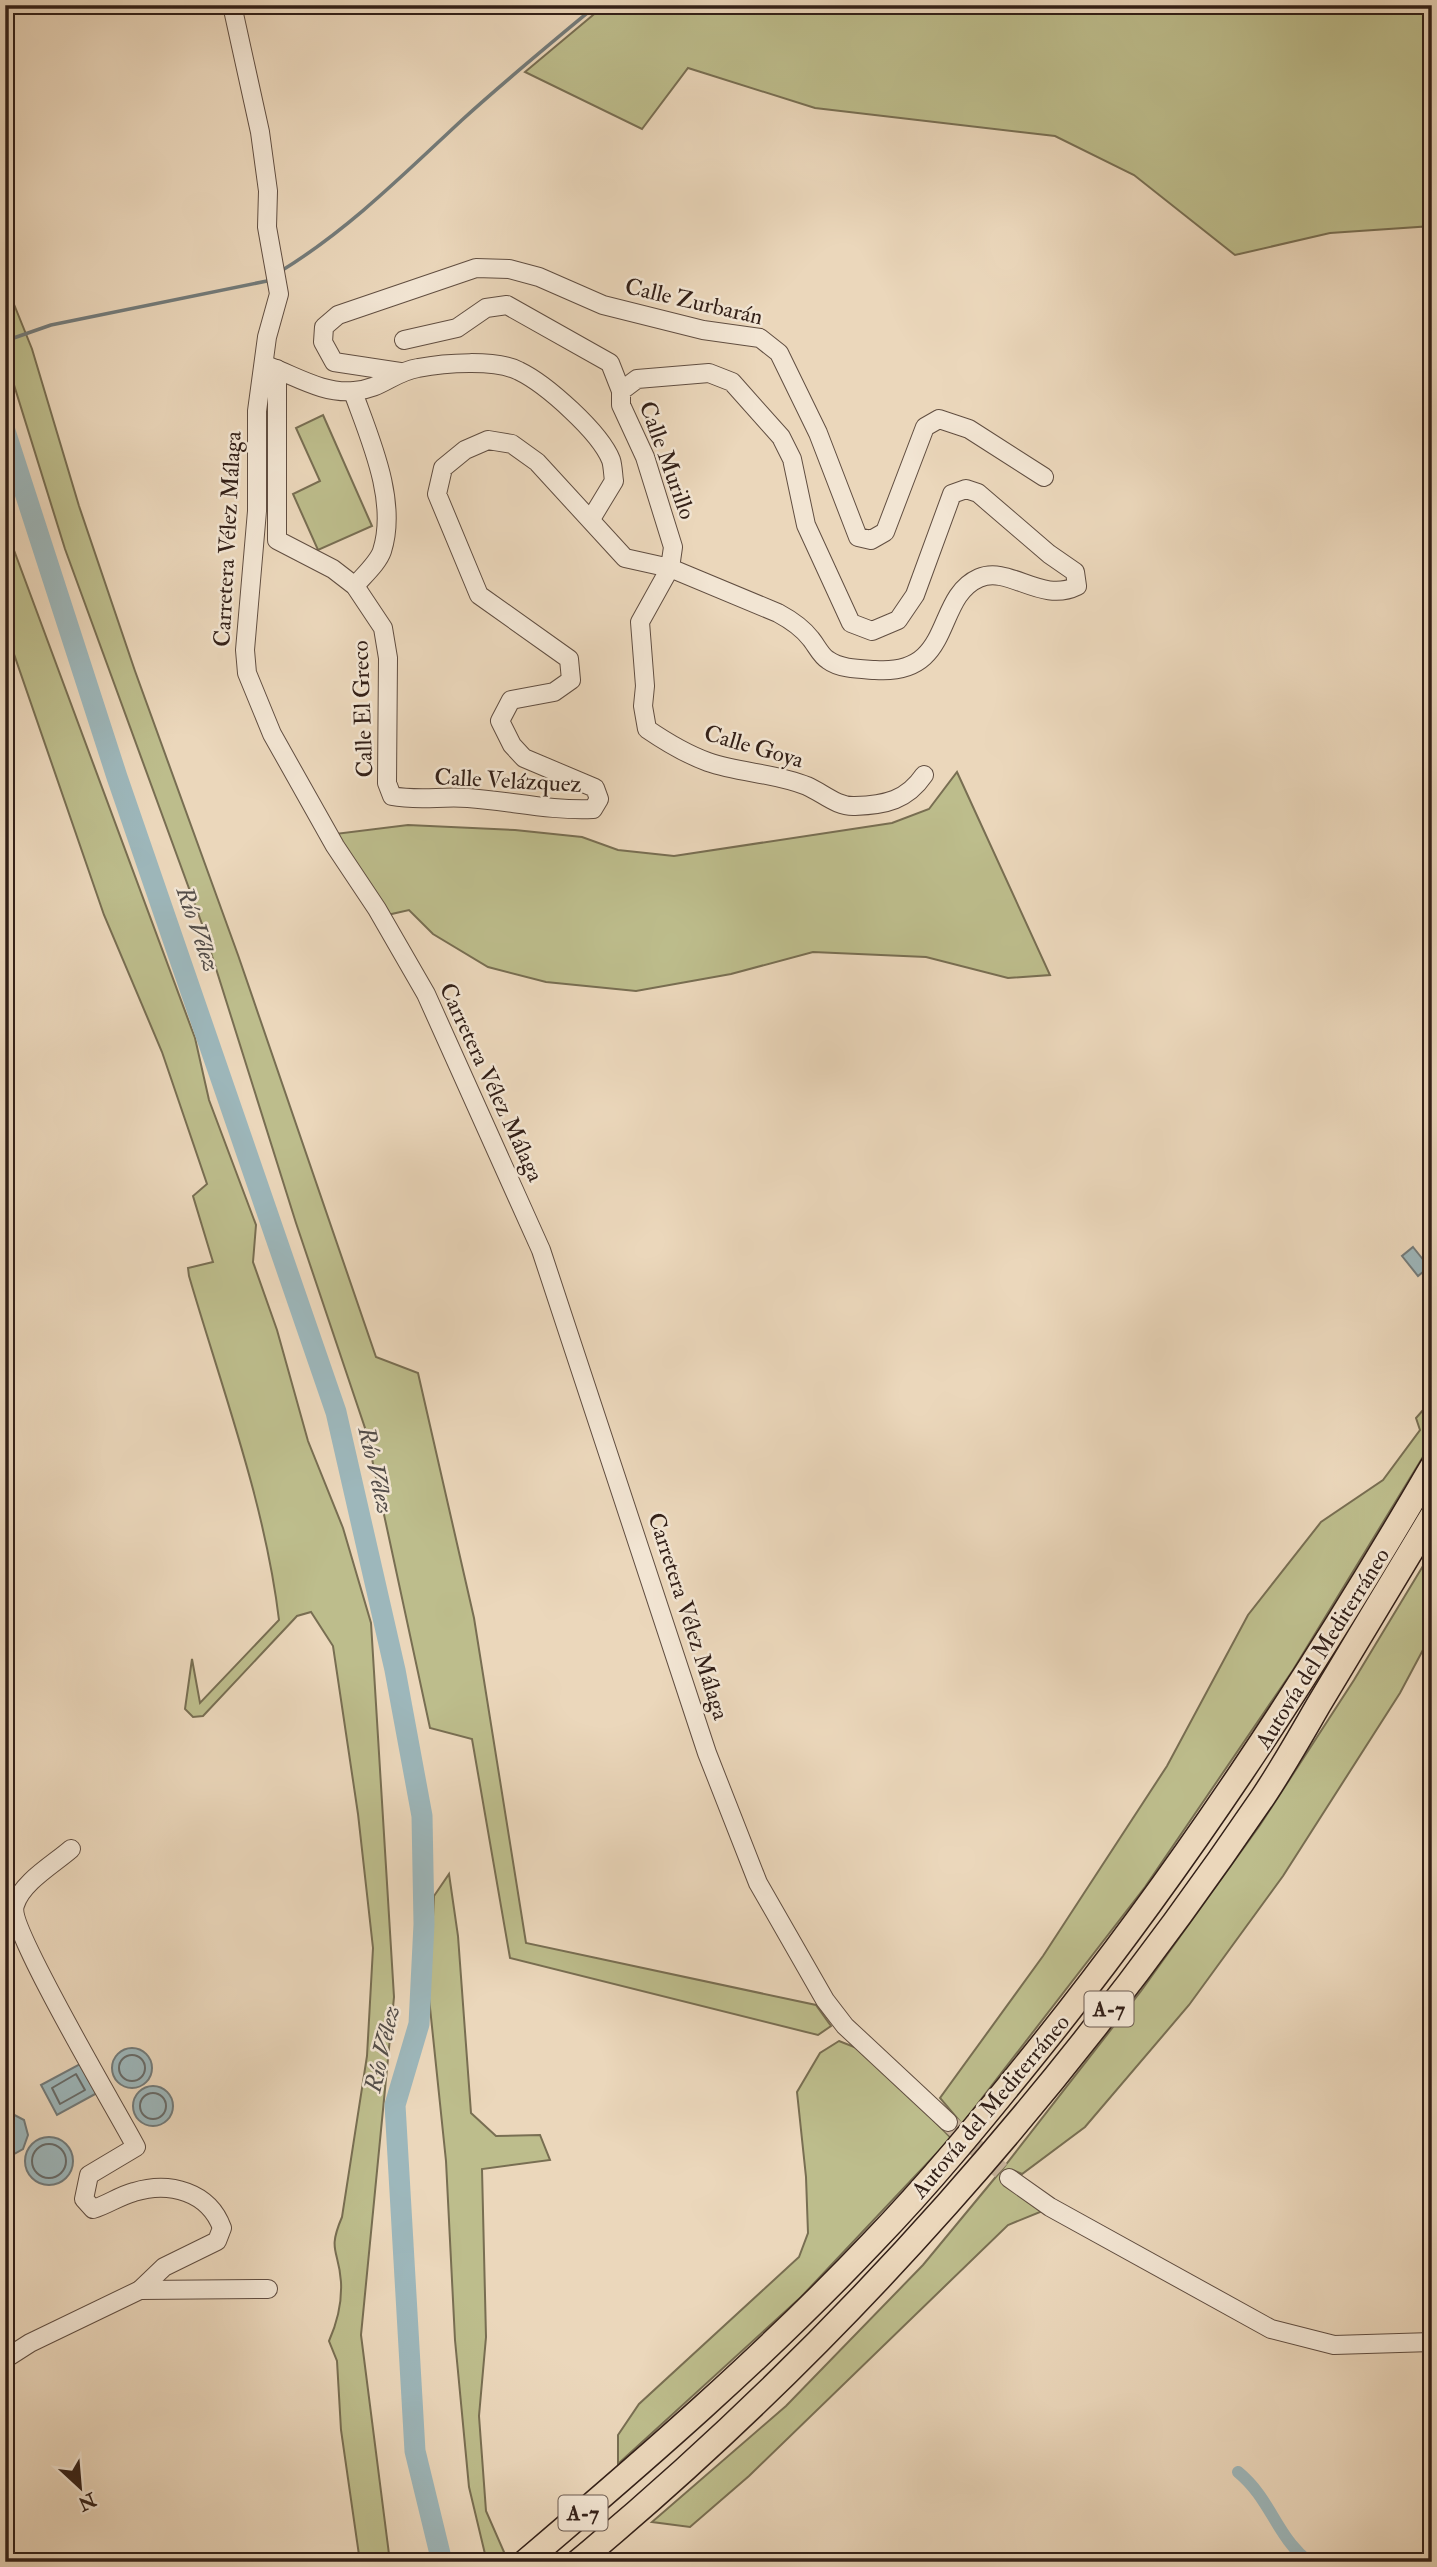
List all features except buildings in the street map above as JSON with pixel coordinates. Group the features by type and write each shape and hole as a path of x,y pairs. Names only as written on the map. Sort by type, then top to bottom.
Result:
{"highway":[{"name":"Autovía del Mediterráneo","path":"525,2562 641,2464 799,2317 876,2240 987,2113 1114,1955 1231,1792 1359,1591 1432,1467"},
{"name":"Autovía del Mediterráneo","path":"578,2562 662,2492 758,2404 866,2294 969,2182 1133,1979 1265,1794 1432,1516"}],"street":[{"name":"Carretera Vélez Málaga","path":"232,5 260,132 268,191 267,227 279,294 270,366 257,411 257,511 245,650 247,673 256,698 335,846 377,909 426,994 541,1250 707,1753 758,1883 825,2000 845,2026 948,2122"},
{"name":"Calle Zurbarán","path":"591,519 614,481 611,459 568,407 547,389 518,369 471,363 400,372 334,362 323,342 324,327 338,315 476,268 509,269 539,277 603,305 703,330 760,338 779,353 818,433 858,537 871,540 885,532 925,427 939,419 970,429 1044,477"},
{"name":"Calle Murillo","path":"404,340 457,328 486,309 507,305 610,363 621,391 621,405 645,457 673,547 670,568 794,621 827,660 853,668 894,672 925,657 940,637 954,604 967,586 980,578 998,576 1037,590 1064,593 1077,586 1075,572 1049,554 978,493 966,489 952,494 915,595 898,620 873,631 851,622 806,525 792,459 781,437 732,382 709,373 637,379 621,391"},
{"name":"Calle Zurbarán","path":"270,366 319,387 353,392 385,384 400,372"},
{"name":"Calle El Greco","path":"270,366 277,540 334,569 355,586 383,628 388,658 387,783 392,796"},
{"path":"353,392 372,448 387,518 381,554 355,586"},
{"name":"Calle Velázquez","path":"392,796 415,801 466,798 552,809 593,809 599,799 595,788 524,758 512,745 500,721 511,700 554,692 571,680 569,659 479,595 437,494 443,468 465,450 488,440 512,444 537,462 625,558 670,568"},
{"name":"Calle Goya","path":"670,568 639,622 645,686 643,706 647,729 669,744 709,762 807,786 840,804 854,806 902,798 914,790 924,775"},
{"path":"5,2359 30,2343 140,2290 164,2267 217,2241 222,2228 206,2201 187,2192 150,2188 93,2209 83,2199 89,2175 136,2147 36,1966 13,1916 15,1904 25,1889 71,1849"},
{"path":"1009,2178 1050,2207 1271,2329 1334,2345 1432,2342"},
{"path":"140,2290 268,2289"}],"green space":[{"path":"605,5 1432,5 1432,226 1330,233 1235,255 1134,175 1055,136 815,108 688,68 642,129 525,72"},
{"path":"5,282 32,349 79,506 135,671 238,955 376,1357 418,1373 474,1618 526,1943 816,2005 831,2026 818,2035 510,1958 472,1739 430,1728 366,1431 296,1223 202,924 65,549 5,356"},
{"path":"323,415 372,526 318,550 293,494 320,481 296,428"},
{"path":"5,526 195,1038 209,1100 256,1225 253,1262 277,1330 308,1441 343,1528 371,1623 394,1997 361,2335 390,2562 360,2562 341,2430 337,2361 329,2341 337,2320 341,2297 335,2237 342,2217 367,2056 373,1948 358,1814 333,1646 311,1612 297,1616 203,1716 193,1717 185,1709 192,1659 200,1703 279,1620 264,1533 253,1490 189,1276 188,1268 213,1262 193,1196 207,1184 162,1052 104,915 5,628"},
{"path":"957,772 1050,975 1008,978 926,957 813,952 731,974 636,991 546,982 488,967 433,934 409,910 387,915 335,834 408,825 515,830 582,837 618,850 674,856 892,823 929,809"},
{"path":"1432,1400 1432,1442 1293,1670 1145,1887 962,2124 940,2098 1043,1956 1167,1766 1248,1615 1321,1522 1383,1480 1420,1430 1416,1418"},
{"path":"1432,1551 1432,1633 1400,1693 1283,1876 1189,2005 1085,2127 1022,2174 1015,2171 1004,2183 1045,2210 1008,2225 749,2476 690,2527 652,2522 786,2406 923,2265 1004,2167 1141,1991 1260,1825 1354,1680"},
{"path":"449,1874 458,1936 471,2113 496,2136 540,2135 550,2160 482,2169 486,2337 479,2416 486,2511 504,2552 495,2560 485,2554 469,2487 455,2340 446,2161 429,1998 434,1896"},
{"path":"839,2041 867,2052 951,2138 801,2297 618,2464 618,2435 639,2404 799,2257 808,2233 806,2177 797,2092 820,2053"}],"water":[{"path":"1413,1247 1429,1267 1418,1276 1402,1256"},
{"path":"132,2048 146,2054 152,2068 146,2082 132,2088 118,2082 112,2068 118,2054"},
{"path":"80,2064 97,2093 57,2115 41,2085"},
{"path":"153,2086 161,2087 167,2092 172,2098 172,2114 167,2120 161,2125 153,2126 145,2125 139,2120 134,2114 133,2106 134,2098 139,2092 145,2087"},
{"path":"5,2110 24,2120 28,2135 23,2149 5,2159"},
{"path":"49,2137 58,2138 66,2144 72,2152 72,2170 66,2178 58,2184 49,2185 40,2184 32,2178 26,2170 25,2161 26,2152 32,2144 40,2138"}],"waterway":[{"path":"281,271 352,219 495,90 597,5"},
{"path":"5,341 51,325 271,278"},
{"name":"Río Vélez","path":"5,431 117,777 336,1412 395,1670 422,1816 424,1924 419,2024 395,2105 415,2451 442,2562"},
{"path":"1238,2472 1258,2494 1289,2541 1309,2562"}],"tunnel":[{"path":"948,2122 1009,2178"}]}
